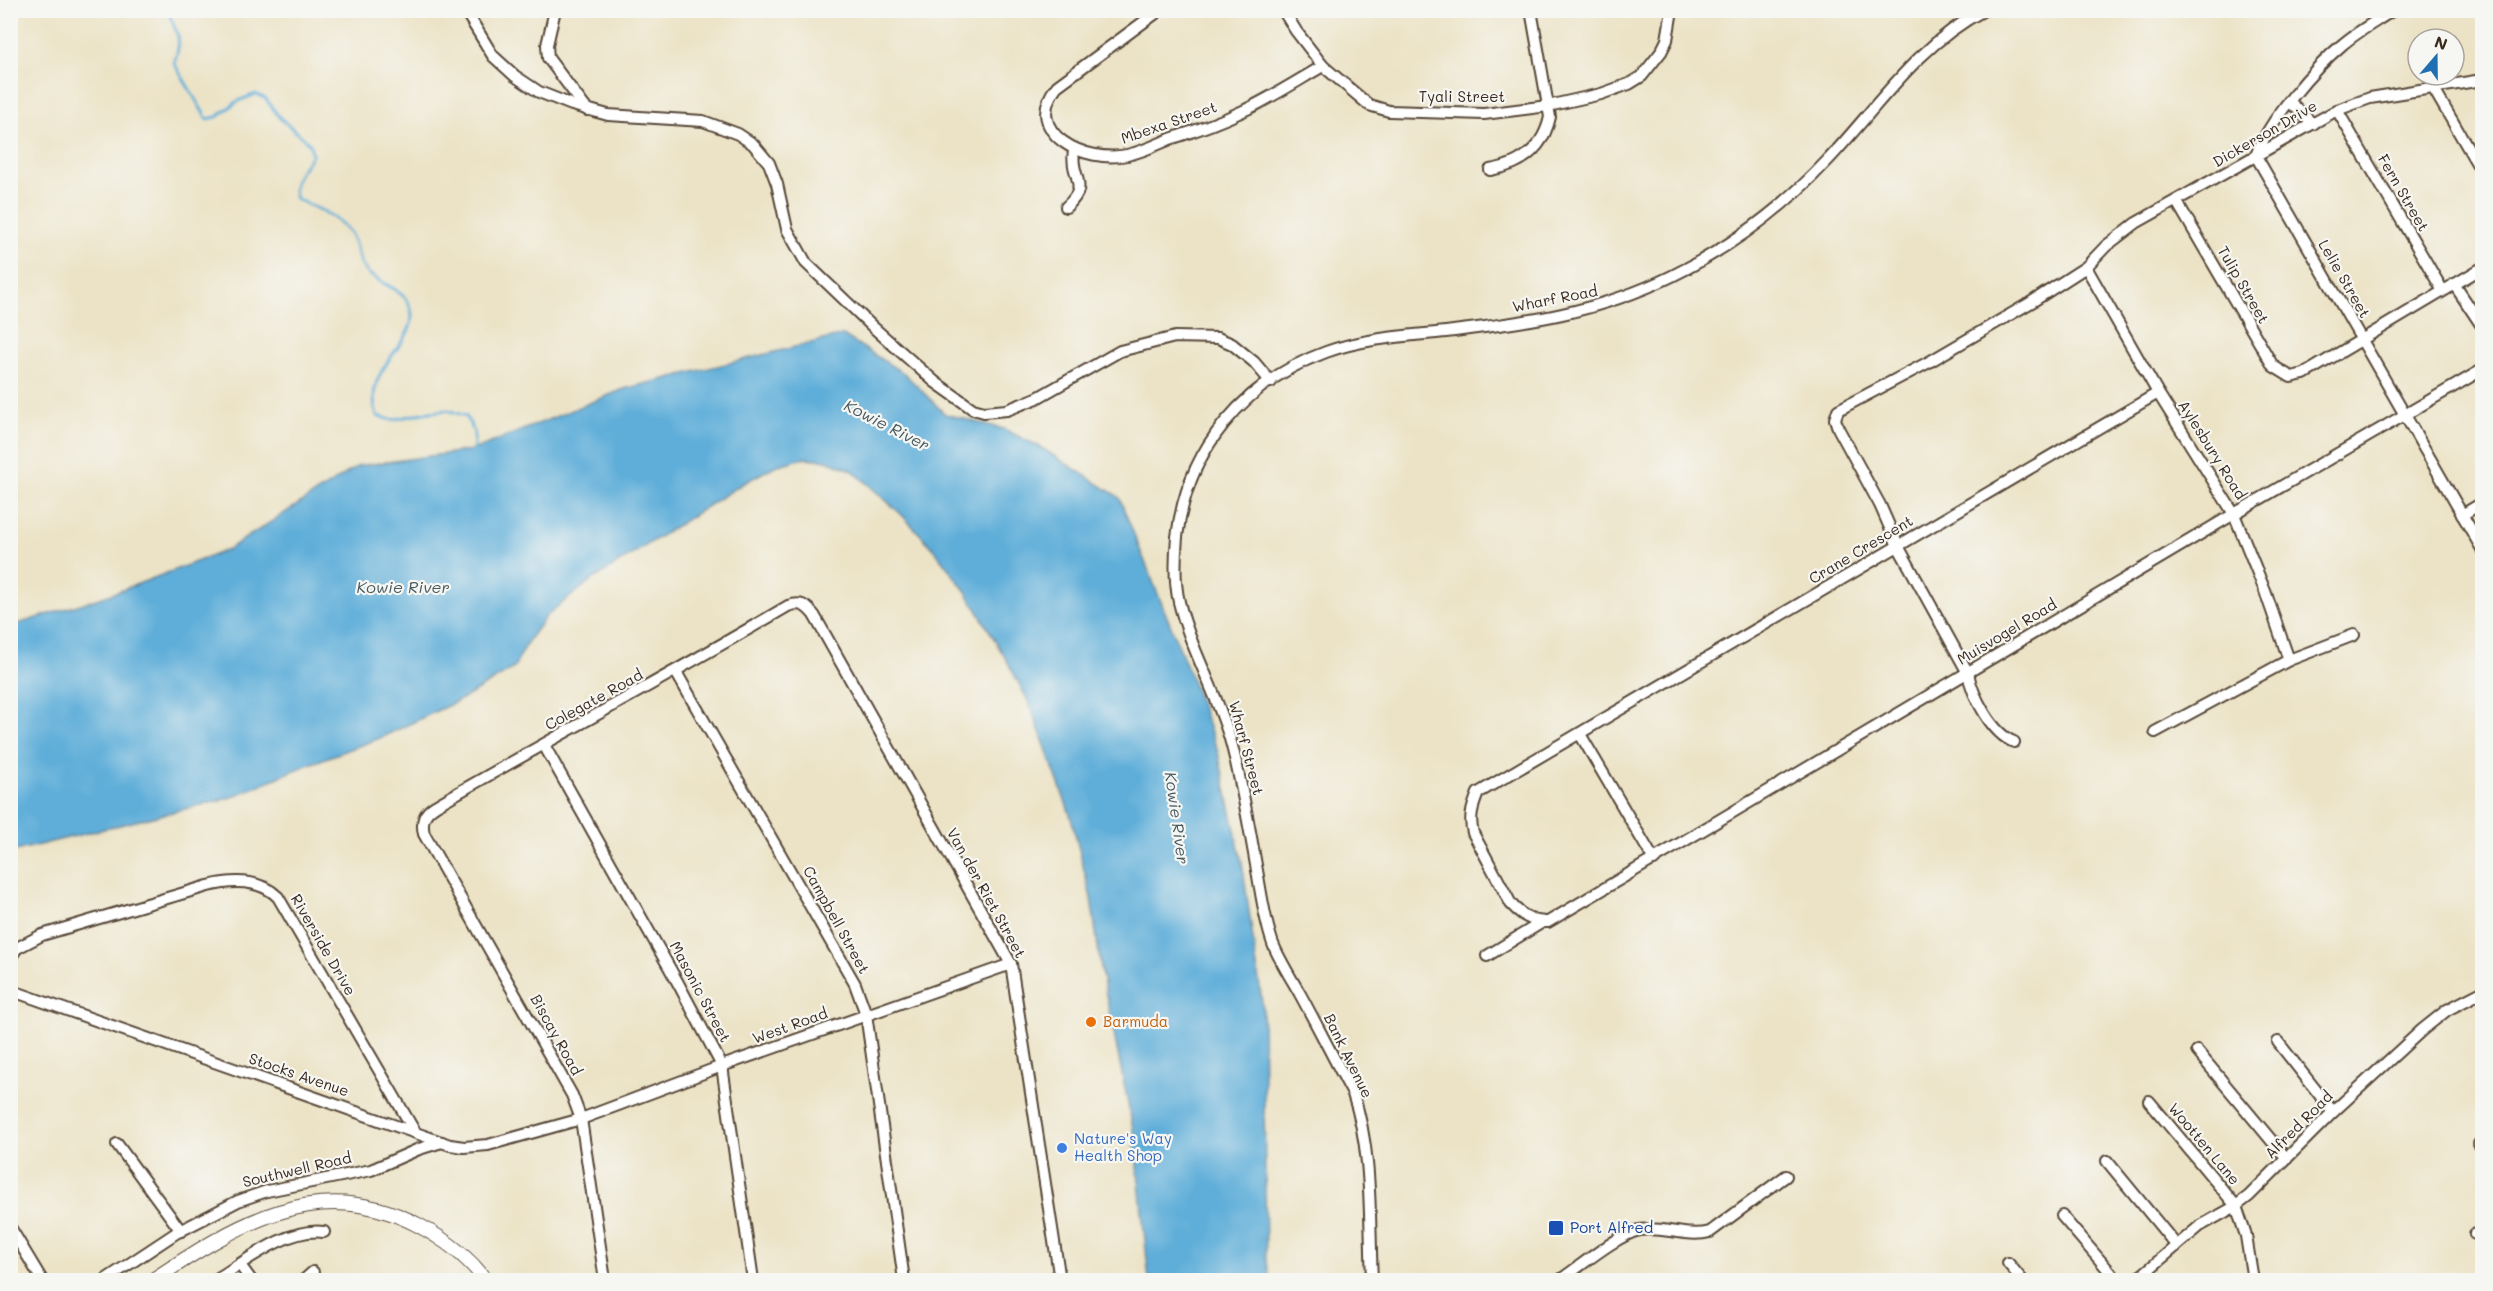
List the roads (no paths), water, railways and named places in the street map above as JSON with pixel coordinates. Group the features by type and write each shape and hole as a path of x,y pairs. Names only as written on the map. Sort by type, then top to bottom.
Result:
{"main road":[{"path":"153,1281 213,1241 265,1215 306,1205 341,1203 383,1210 426,1229 461,1254 485,1281"}],"street":[{"path":"465,10 486,48 507,69 539,92 587,110 608,115 703,121 746,139 770,163 787,229 806,263 935,382 972,410 1006,411 1037,398 1120,351 1138,344 1175,337 1218,338 1232,344 1254,362 1270,382"},
{"path":"555,10 547,45 548,58 587,110"},
{"path":"1066,207 1076,198 1079,190 1073,164 1074,150 1067,146 1047,120 1045,112 1050,95 1057,86 1160,10"},
{"path":"1286,13 1301,10"},
{"path":"1490,170 1511,165 1534,150 1548,125 1550,117 1531,10"},
{"name":"Tyali Street","path":"1286,13 1296,31 1323,66 1333,72 1362,101 1383,111 1484,114 1548,106 1615,90 1641,76 1655,61 1667,40 1672,10"},
{"name":"Wharf Road","path":"1177,583 1176,559 1180,514 1188,485 1203,452 1213,435 1235,410 1270,382 1312,358 1342,347 1562,316 1639,292 1692,266 1745,234 1777,209 1828,160 1913,63 1945,36 1984,10"},
{"path":"2256,156 2269,131 2308,79 2344,43 2393,10"},
{"name":"Mbexa Street","path":"1074,150 1109,157 1128,155 1226,119 1323,66"},
{"name":"Dickerson Drive","path":"2466,82 2482,80"},
{"path":"2432,87 2482,172"},
{"name":"Dickerson Drive","path":"1898,546 1880,505 1838,428 1836,414 1842,407 1948,351 2086,267 2118,236 2136,223 2337,110 2370,98 2432,87"},
{"path":"2290,102 2313,124"},
{"name":"Fern Street","path":"2337,110 2443,291"},
{"name":"Lelie Street","path":"2256,156 2482,549"},
{"name":"Tulip Street","path":"2177,202 2273,366 2290,377 2304,374 2361,339"},
{"name":"Aylesbury Road","path":"2086,267 2158,393 2234,514 2265,591 2289,660"},
{"path":"2361,339 2482,268"},
{"path":"2454,284 2482,326"},
{"name":"Muisvogel Road","path":"1487,956 1654,860 2482,369"},
{"name":"Crane Crescent","path":"1545,922 1518,912 1505,895 1473,833 1470,822 1478,793 2158,393"},
{"path":"2462,515 2482,503"},
{"path":"1898,546 1968,672 1972,689 1989,719 2002,737 2014,742"},
{"name":"Wharf Street","path":"1177,583 1179,602 1220,704 1232,746 1268,926"},
{"name":"Van der Riet Street","path":"788,606 803,604 814,615 1011,964 1060,1281"},
{"name":"Colegate Road","path":"422,825 424,816 435,806 676,672 788,606"},
{"path":"2155,732 2289,660 2354,634"},
{"name":"Campbell Street","path":"676,672 846,967 866,1014 904,1281"},
{"path":"1580,734 1654,860"},
{"name":"Masonic Street","path":"544,745 722,1066 753,1281"},
{"name":"Biscay Road","path":"422,825 424,834 565,1081 580,1119 605,1281"},
{"name":"Riverside Drive","path":"10,958 17,948 42,935 208,886 232,881 264,887 278,897 415,1132"},
{"name":"Bank Avenue","path":"1268,926 1274,946 1358,1107 1365,1146 1372,1281"},
{"name":"West Road","path":"580,1119 866,1014 1011,964"},
{"name":"Stocks Avenue","path":"10,990 442,1142 464,1147 488,1145 580,1119"},
{"name":"Alfred Road","path":"2136,1281 2200,1226 2236,1206 2434,1019 2482,992"},
{"path":"2278,1042 2333,1112"},
{"path":"2197,1051 2286,1158"},
{"name":"Wootten Lane","path":"2149,1101 2236,1206"},
{"name":"Southwell Road","path":"105,1281 181,1231 238,1201 267,1191 371,1170 419,1149 442,1142"},
{"path":"117,1144 181,1231"},
{"path":"2107,1161 2176,1245"},
{"path":"1560,1281 1625,1235 1639,1230 1696,1235 1710,1232 1786,1176"},
{"path":"2236,1206 2246,1236 2253,1281"},
{"path":"2062,1216 2117,1281"},
{"path":"10,1227 42,1281"},
{"path":"215,1281 291,1235 307,1231 324,1232"},
{"path":"2008,1263 2022,1281"},
{"path":"240,1265 251,1281"},
{"path":"304,1281 313,1272"}],"water":[{"name":"Kowie River","path":"843,335 905,374 945,414 1004,429 1040,447 1119,497 1188,669 1218,752 1242,862 1263,1009 1266,1256 1270,1280 1149,1280 1134,1133 1102,975 1091,898 1071,817 1030,705 967,593 932,547 901,514 852,470 826,460 804,458 775,466 742,484 592,580 547,615 528,641 514,668 466,697 380,738 307,765 229,798 11,852 11,626 109,595 227,550 358,466 473,450 624,389"}],"waterway":[{"path":"168,10 179,40 174,63 207,119 217,117 238,101 256,94 266,99 279,117 310,144 312,155 294,187 296,199 325,213 345,227 352,237 361,263 367,272 399,293 409,304 412,317 409,329 377,382 374,398 377,416 392,420 447,410 466,416 474,432 474,452"}],"place":[{"name":"Barmuda","path":"1091,1022"},
{"name":"Nature's Way Health Shop","path":"1062,1148"},
{"name":"Port Alfred","path":"1556,1228"}]}
